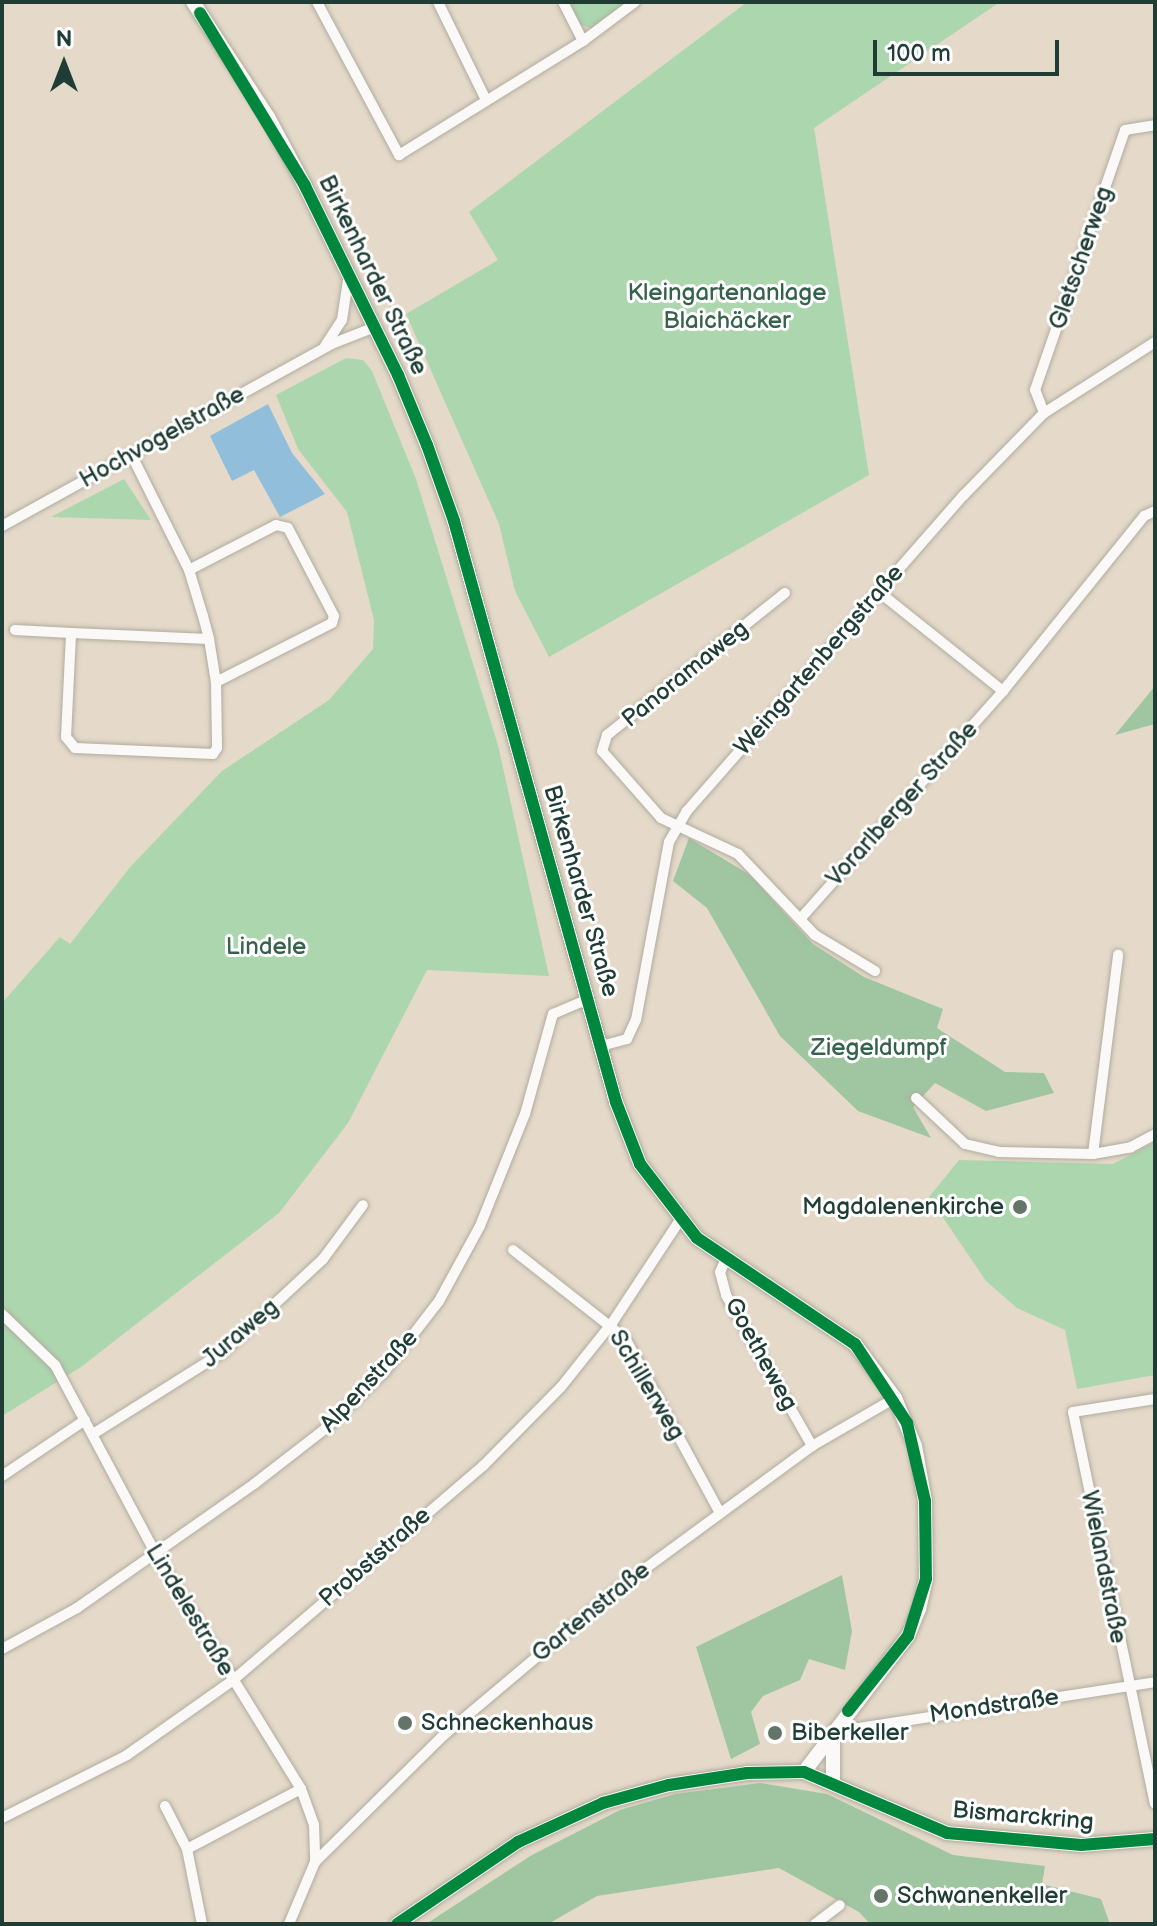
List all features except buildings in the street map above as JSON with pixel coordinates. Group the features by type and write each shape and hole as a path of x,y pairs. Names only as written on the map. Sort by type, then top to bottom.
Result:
{"main road":[{"name":"Birkenharder Straße","path":"193,2 268,117 347,270 375,327 454,521 601,1046 640,1164 680,1220 725,1261 803,1305 855,1344 895,1398 915,1446 925,1501 926,1579 908,1636 804,1772"},
{"path":"833,1732 833,1782"},
{"name":"Bismarckring","path":"397,1924 518,1842 603,1803 669,1785 780,1770 804,1772 833,1782 947,1833 1081,1845 1155,1839"}],"street":[{"path":"317,2 399,155 583,41 635,2"},
{"path":"438,2 486,100"},
{"path":"563,2 583,41"},
{"name":"Gletscherweg","path":"1044,413 1035,390 1125,130 1155,125"},
{"path":"323,349 342,320 349,291 347,270"},
{"name":"Hochvogelstraße","path":"2,526 323,349 375,327"},
{"name":"Weingartenbergstraße","path":"601,1046 627,1039 636,1020 658,887 677,826 879,592 1044,413 1155,342"},
{"path":"71,633 66,737 75,748 213,754 216,682 209,639 189,570 131,454"},
{"name":"Vorarlberger Straße","path":"801,918 1003,691 1144,516 1155,511"},
{"path":"189,570 276,525 288,528 334,616 332,623 216,682"},
{"path":"879,592 1003,691"},
{"name":"Panoramaweg","path":"677,826 661,818 605,757 603,740 785,593"},
{"path":"15,630 209,639"},
{"path":"677,826 738,854 837,951 875,971"},
{"path":"1093,1154 1118,955"},
{"name":"Alpenstraße","path":"2,1649 77,1608 156,1554 325,1429 407,1344 467,1252 499,1183 525,1114 548,1025 563,1006 589,999"},
{"path":"916,1098 965,1144 1031,1155 1093,1154 1131,1147 1155,1134"},
{"name":"Juraweg","path":"93,1434 223,1352 323,1259 363,1205"},
{"name":"Probststraße","path":"2,1818 127,1755 232,1681 519,1433 612,1323 680,1220"},
{"name":"Schillerweg","path":"513,1250 612,1323 719,1511"},
{"name":"Goetheweg","path":"725,1261 720,1272 726,1295 812,1446"},
{"name":"Lindelestraße","path":"2,1314 55,1365 156,1554 301,1789 314,1825 315,1862 289,1924"},
{"name":"Gartenstraße","path":"315,1862 444,1735 719,1511 812,1446 895,1398"},
{"name":"Wielandstraße","path":"1155,1399 1073,1412 1128,1689 1155,1803"},
{"path":"2,1476 85,1420"},
{"name":"Mondstraße","path":"833,1732 1128,1689 1155,1682"},
{"path":"187,1849 301,1789"},
{"path":"165,1806 187,1849 202,1924"},
{"path":"815,1924 840,1905"}],"green space":[{"path":"568,2 628,2 594,29 580,25"},
{"name":"Kleingartenanlage Blaichäcker","path":"747,2 1000,2 814,128 869,475 549,657 515,591 499,524 406,314 498,260 469,212"},
{"name":"Lindele","path":"346,358 363,360 372,371 416,479 498,745 549,976 427,970 348,1123 279,1213 81,1367 2,1416 2,1003 60,937 70,944 131,866 222,771 329,700 373,649 374,620 347,512 298,449 276,395"},
{"path":"124,479 151,520 51,517"},
{"path":"1155,686 1155,724 1115,735"},
{"name":"Ziegeldumpf","path":"689,838 750,875 813,944 864,977 943,1009 937,1028 1005,1072 1044,1073 1054,1093 986,1111 935,1083 913,1107 931,1138 858,1111 780,1036 707,908 673,881"},
{"path":"1155,1142 1155,1375 1077,1389 1065,1330 1017,1308 986,1281 929,1197 959,1160 1113,1164"},
{"path":"842,1575 852,1631 845,1670 809,1659 800,1680 763,1696 751,1712 760,1744 731,1759 696,1647"},
{"path":"760,1783 827,1794 953,1855 1045,1866 1042,1884 1101,1899 1110,1924 870,1924 859,1912 779,1868 597,1896 548,1924 426,1924 532,1855 620,1810 675,1794"}],"water":[{"path":"268,404 292,453 325,494 280,517 254,470 232,481 210,436"}],"cycle path":[{"path":"200,13 305,186 398,375 427,445 454,521 616,1102 640,1164 697,1238 855,1344 907,1423 925,1501 926,1579 908,1636 848,1711"},
{"path":"397,1924 518,1842 603,1803 669,1785 747,1773 804,1772 947,1833 1081,1845 1155,1839"}],"place":[{"name":"Magdalenenkirche","path":"1020,1207"},
{"name":"Schneckenhaus","path":"405,1723"},
{"name":"Biberkeller","path":"775,1733"},
{"name":"Schwanenkeller","path":"881,1896"}]}
